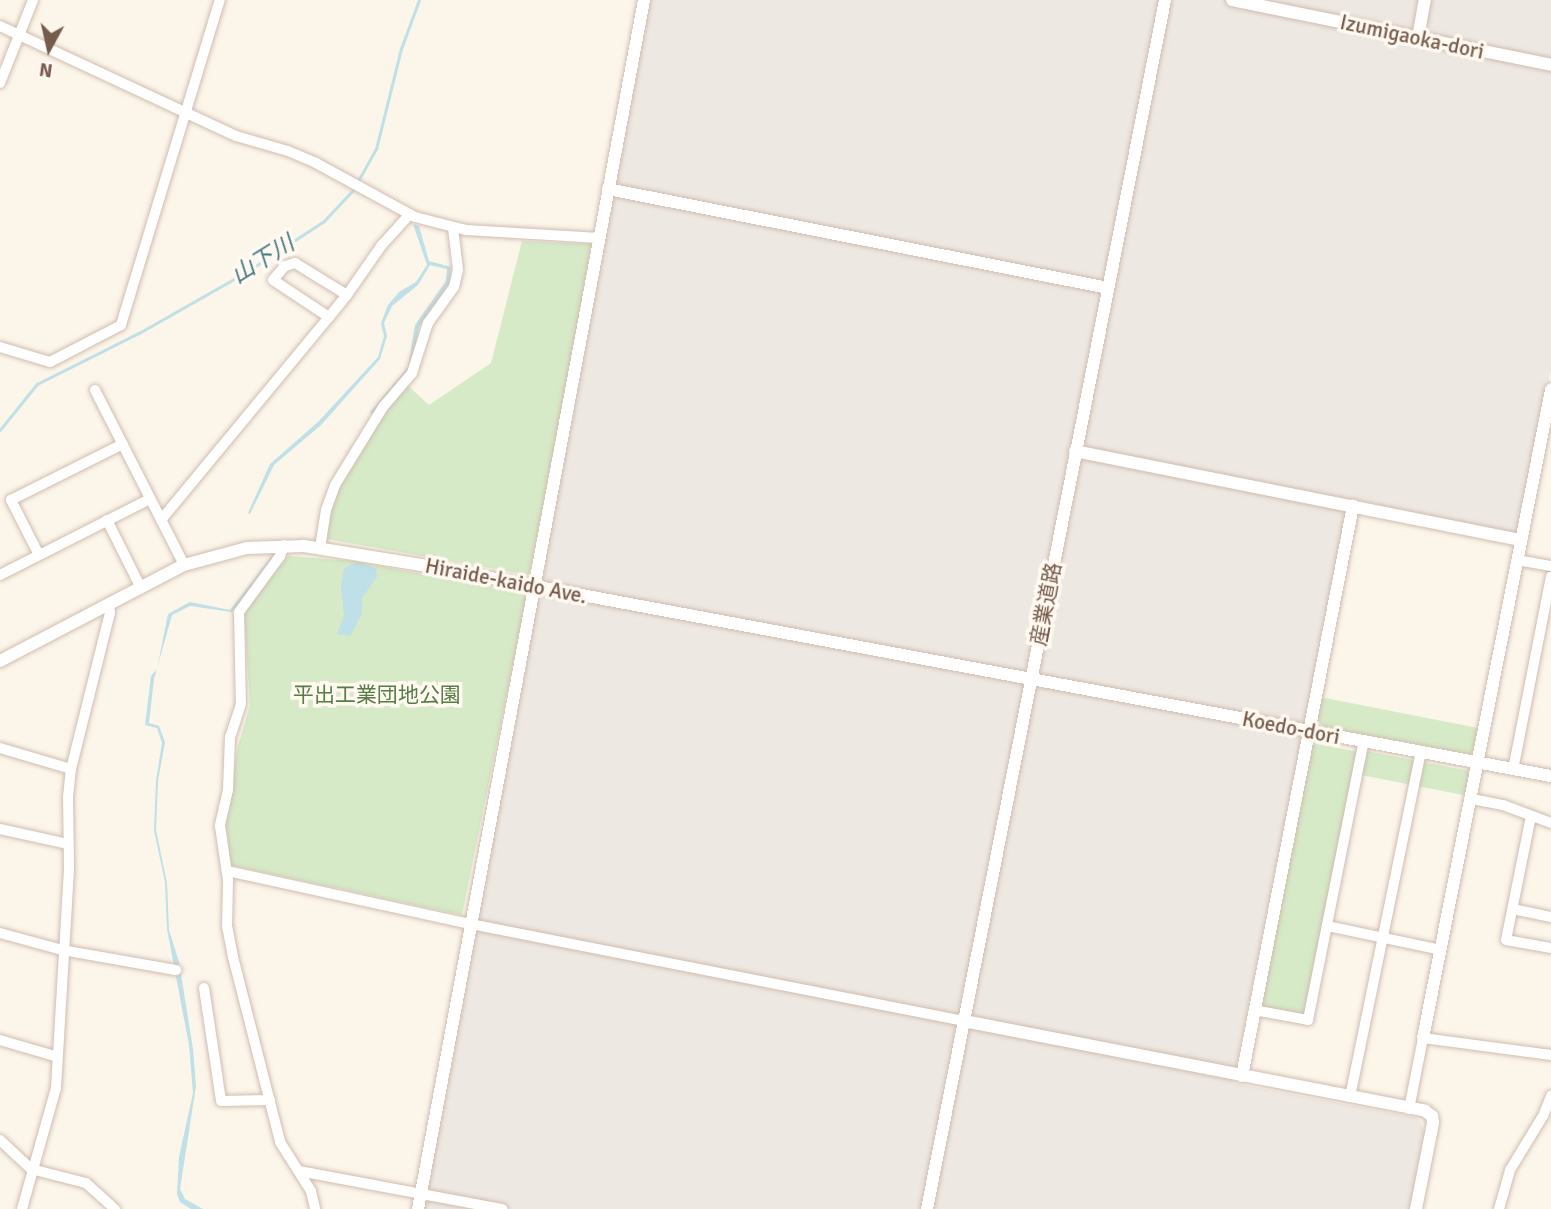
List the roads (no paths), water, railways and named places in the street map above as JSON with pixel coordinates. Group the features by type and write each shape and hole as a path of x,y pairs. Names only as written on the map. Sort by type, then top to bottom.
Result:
{"street":[{"path":"0,83 33,0"},
{"path":"0,347 50,362 121,325 220,0"},
{"path":"418,1209 644,0"},
{"name":"産業道路","path":"927,1209 1166,0"},
{"name":"Izumigaoka-dori","path":"1232,0 1551,65"},
{"path":"1418,38 1425,0"},
{"path":"0,26 236,136 288,151 316,163 410,214 453,228 600,238"},
{"path":"608,189 1108,288"},
{"path":"161,520 347,295 381,246 410,214"},
{"path":"320,548 326,510 335,485 383,407 412,373 428,323 454,287 458,270 453,228"},
{"path":"329,317 273,280 285,266 295,263 347,295"},
{"path":"96,390 184,565"},
{"path":"1409,1109 1521,540 1546,442 1551,390"},
{"path":"39,555 11,500 123,444"},
{"path":"1075,451 1521,540"},
{"path":"0,575 150,499"},
{"path":"1242,1076 1353,506"},
{"path":"107,520 140,586"},
{"path":"284,545 280,556 239,612 241,704 230,737 228,790 220,826 227,871 227,926 270,1100 281,1142 311,1191 315,1209"},
{"name":"Hiraide-kaido Ave.","path":"0,662 184,565 247,548 284,545 320,548 533,586 1031,679"},
{"path":"1517,560 1551,566"},
{"path":"1513,769 1551,577"},
{"path":"22,1209 31,1169 51,1112 58,1057 71,769 109,618 109,603"},
{"name":"Koedo-dori","path":"1031,679 1551,776"},
{"path":"1254,1010 1308,1020 1364,741"},
{"path":"0,748 71,769"},
{"path":"1350,1097 1421,752"},
{"path":"1472,799 1503,805 1551,823"},
{"path":"1531,816 1506,940 1551,948"},
{"path":"0,829 68,844"},
{"path":"227,871 471,923 1425,1111 1433,1119 1416,1209"},
{"path":"1513,909 1551,917"},
{"path":"1327,926 1441,950"},
{"path":"0,933 62,950 176,970"},
{"path":"204,988 221,1101 270,1100"},
{"path":"1423,1038 1551,1055"},
{"path":"0,1040 58,1057"},
{"path":"1499,1209 1510,1170 1543,1116 1551,1096"},
{"path":"0,1140 31,1169 86,1183 115,1209"},
{"path":"299,1171 502,1209"}],"water":[{"path":"413,224 419,226 429,261 451,267 450,282 419,327 411,369 372,414 370,412 408,367 415,325 446,281 447,269 430,265 418,285 392,306 384,323 387,336 380,359 321,425 274,465 250,514 248,513 270,464 319,421 378,357 384,336 381,323 388,305 399,292 416,282 427,265"},
{"path":"271,557 274,558 232,612 190,606 172,615 157,667 168,614 190,602 230,610"},
{"path":"357,562 376,568 377,577 362,598 362,614 350,636 337,634 344,616 341,586 344,568"},
{"path":"157,669 149,723 159,726 165,742 158,781 156,830 167,883 169,930 179,962 193,1049 196,1086 180,1189 185,1199 203,1209 191,1209 180,1202 177,1194 179,1157 193,1093 189,1045 167,929 165,882 154,830 156,781 162,743 157,728 145,725 151,676"}],"waterway":[{"name":"山下川","path":"357,183 376,149 401,49 419,0"},
{"name":"山下川","path":"0,430 37,384 139,333 248,271 324,221 354,189"}],"park label":[{"name":"平出工業団地公園","path":"377,695"}]}
